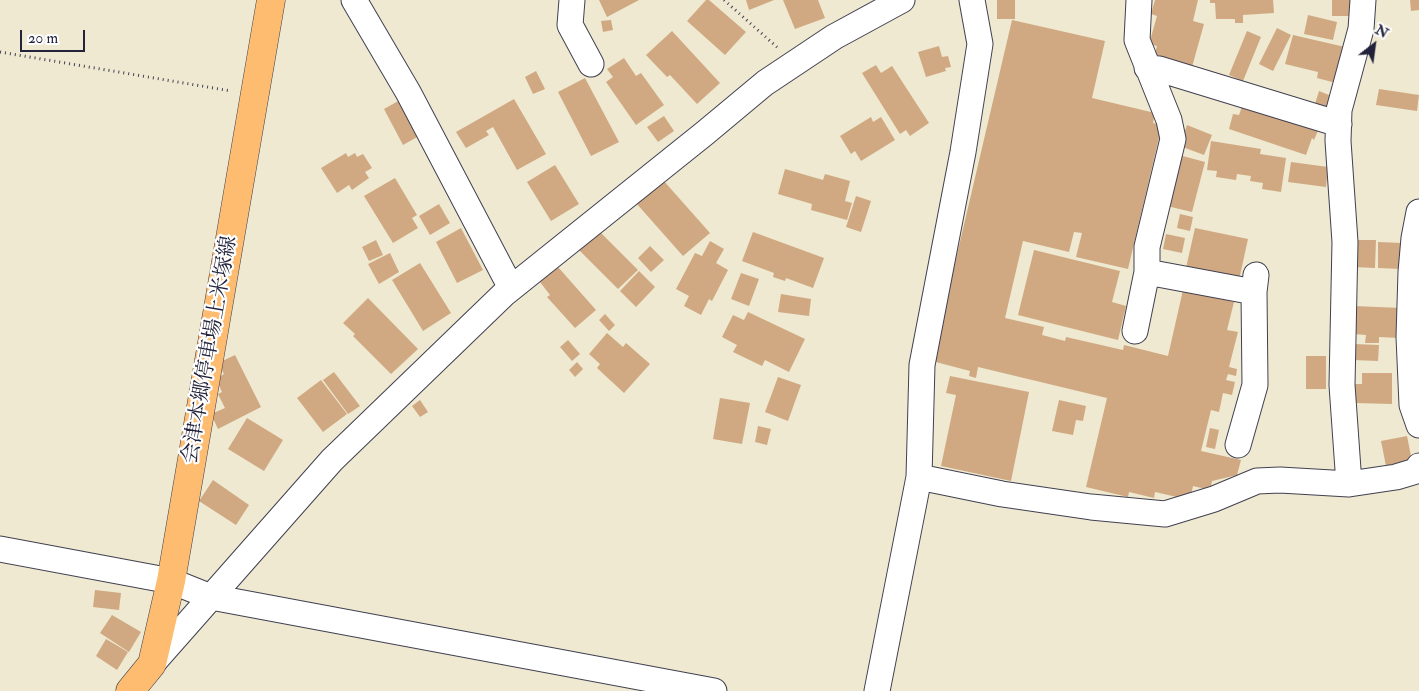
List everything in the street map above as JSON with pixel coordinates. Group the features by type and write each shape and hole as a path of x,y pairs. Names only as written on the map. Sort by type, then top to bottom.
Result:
{"main road":[{"name":"会津本郷停車場上米塚線","path":"130,691 152,664 171,581 271,0"}],"street":[{"path":"354,0 408,92 511,288"},
{"path":"572,0 570,25 591,64"},
{"path":"152,664 332,460 511,288 765,83 834,38 902,0"},
{"path":"877,691 920,477 922,365 963,152 980,44 972,0"},
{"path":"1136,331 1147,272 1147,247 1172,139 1169,120 1136,40 1140,0"},
{"path":"1349,484 1342,385 1345,242 1338,141 1339,110 1361,29 1362,0"},
{"path":"1147,68 1160,68 1339,124"},
{"path":"1419,212 1414,238 1411,272 1409,337 1412,405 1419,425"},
{"path":"1147,272 1255,284 1255,385 1238,445"},
{"path":"920,477 1002,494 1091,508 1165,514 1214,500 1257,481 1280,480 1349,484 1396,477 1416,471 1419,466"},
{"path":"0,549 171,581 212,597 714,691"}],"path":[{"path":"724,0 796,63"},
{"path":"0,52 254,95"}],"building":[{"path":"599,0 639,0 607,17"},
{"path":"706,0 709,0 746,32 725,55 687,21"},
{"path":"746,0 774,0 749,10"},
{"path":"783,0 818,0 825,18 795,29"},
{"path":"997,0 1015,0 1015,19 997,19"},
{"path":"1155,0 1198,0 1193,21 1204,24 1192,67 1154,56 1157,46 1149,44 1157,16 1151,14"},
{"path":"1210,0 1273,0 1274,13 1243,15 1243,23 1235,23 1235,19 1216,19 1215,3 1210,3"},
{"path":"1332,0 1356,0 1356,16 1332,16"},
{"path":"1410,0 1419,0 1419,10 1411,11"},
{"path":"1308,15 1337,22 1333,40 1304,34"},
{"path":"611,20 613,30 603,32 601,21"},
{"path":"1012,20 1105,41 1092,98 1155,113 1153,123 1162,125 1128,269 1076,257 1082,233 1074,232 1069,252 1023,241 1005,318 1044,327 1042,335 1065,341 1066,337 1123,350 1124,345 1168,356 1183,290 1234,302 1227,330 1238,332 1229,367 1237,369 1236,376 1228,374 1226,380 1235,382 1232,395 1223,393 1219,412 1211,410 1201,451 1241,460 1237,475 1212,481 1210,490 1193,486 1190,500 1155,492 1154,498 1129,492 1128,497 1086,487 1107,398 978,367 976,378 969,376 970,371 932,361"},
{"path":"1277,28 1291,35 1273,71 1259,64"},
{"path":"672,31 720,83 697,104 670,75 667,77 646,55"},
{"path":"1247,31 1261,37 1243,81 1229,75"},
{"path":"1293,35 1345,47 1336,83 1317,78 1318,72 1285,64"},
{"path":"939,46 942,57 948,56 951,67 945,68 946,71 926,77 918,52"},
{"path":"624,58 636,76 641,73 664,105 636,125 606,82 613,77 607,69"},
{"path":"876,65 881,73 892,66 929,123 910,136 906,130 900,134 862,73"},
{"path":"536,71 545,89 533,94 525,77"},
{"path":"585,78 619,142 591,156 558,92"},
{"path":"1379,89 1419,95 1417,111 1376,105"},
{"path":"1319,91 1334,97 1329,112 1314,107"},
{"path":"514,99 546,154 517,170 493,127 486,131 489,135 466,148 456,132"},
{"path":"400,100 419,136 403,145 384,109"},
{"path":"1244,101 1320,126 1314,140 1312,138 1306,155 1229,129 1233,114 1239,115"},
{"path":"664,116 674,131 658,142 647,127"},
{"path":"871,117 873,122 881,117 895,140 861,161 855,151 851,154 840,136"},
{"path":"1187,125 1212,135 1204,155 1180,146"},
{"path":"1211,141 1261,149 1260,154 1286,158 1281,192 1262,189 1263,183 1250,181 1251,176 1237,174 1236,180 1216,177 1217,171 1207,170"},
{"path":"346,153 348,157 355,153 357,157 363,154 372,168 365,172 369,178 352,190 349,185 337,193 321,168"},
{"path":"1179,155 1205,162 1192,212 1167,206"},
{"path":"1291,162 1328,167 1326,187 1288,182"},
{"path":"555,165 579,204 551,221 527,182"},
{"path":"785,169 823,180 825,174 850,181 845,201 852,203 847,220 811,210 812,204 778,194"},
{"path":"395,178 417,215 412,218 418,228 393,243 364,196"},
{"path":"663,180 710,233 683,256 636,203"},
{"path":"856,196 871,201 861,232 846,227"},
{"path":"439,204 450,223 430,235 419,216"},
{"path":"1180,214 1193,217 1190,231 1177,228"},
{"path":"461,228 483,270 457,283 436,242"},
{"path":"1195,228 1248,239 1239,280 1186,268"},
{"path":"598,230 638,270 618,289 579,250"},
{"path":"753,232 824,258 813,288 786,278 785,281 773,277 774,273 742,261"},
{"path":"1166,234 1185,238 1182,253 1163,249"},
{"path":"376,240 383,255 369,261 362,247"},
{"path":"1354,240 1376,240 1375,268 1353,267"},
{"path":"710,241 724,249 716,263 728,270 712,301 709,299 701,315 684,306 689,296 676,289 695,253 702,256"},
{"path":"1378,242 1403,243 1402,269 1378,268"},
{"path":"650,246 664,260 651,272 638,258"},
{"path":"1034,250 1120,271 1112,302 1126,306 1118,340 1018,315"},
{"path":"390,253 399,272 379,284 368,264"},
{"path":"420,263 451,313 423,331 392,280"},
{"path":"558,267 596,310 575,328 547,297 550,295 540,282"},
{"path":"639,271 655,287 636,307 620,291"},
{"path":"741,273 759,279 749,306 731,299"},
{"path":"781,294 811,299 809,316 778,312"},
{"path":"368,298 418,349 391,374 353,336 355,334 343,323"},
{"path":"1354,306 1401,308 1400,338 1379,337 1379,343 1365,343 1366,335 1353,334"},
{"path":"748,312 805,339 789,372 765,360 762,366 733,352 737,345 722,337 733,315 744,320"},
{"path":"605,314 615,325 609,331 599,320"},
{"path":"607,333 623,347 626,343 650,364 624,393 597,368 600,364 589,354"},
{"path":"568,340 580,354 572,361 560,347"},
{"path":"1354,344 1379,345 1378,361 1353,360"},
{"path":"235,355 261,407 218,429 211,414 225,408 218,394 222,392 216,379 224,374 218,363"},
{"path":"1306,356 1326,356 1326,389 1306,389"},
{"path":"577,362 583,369 575,377 569,370"},
{"path":"334,372 360,406 348,414 323,380"},
{"path":"1362,373 1392,373 1392,404 1355,403 1355,384 1362,384"},
{"path":"950,376 1029,392 1011,481 941,466 956,395 946,393"},
{"path":"778,377 801,385 788,421 765,412"},
{"path":"321,380 347,414 323,432 297,398"},
{"path":"720,398 750,403 742,444 713,439"},
{"path":"420,400 428,412 420,417 412,406"},
{"path":"1059,400 1086,406 1083,421 1076,420 1073,435 1052,431"},
{"path":"247,418 283,440 264,471 228,449"},
{"path":"758,426 771,429 767,445 755,442"},
{"path":"1210,428 1219,430 1215,449 1206,447"},
{"path":"1407,436 1412,461 1386,466 1381,441"},
{"path":"213,480 249,505 236,525 199,501"},
{"path":"95,590 121,593 119,610 93,607"},
{"path":"112,615 141,632 129,652 100,633"},
{"path":"106,639 128,652 117,670 96,656"}]}
